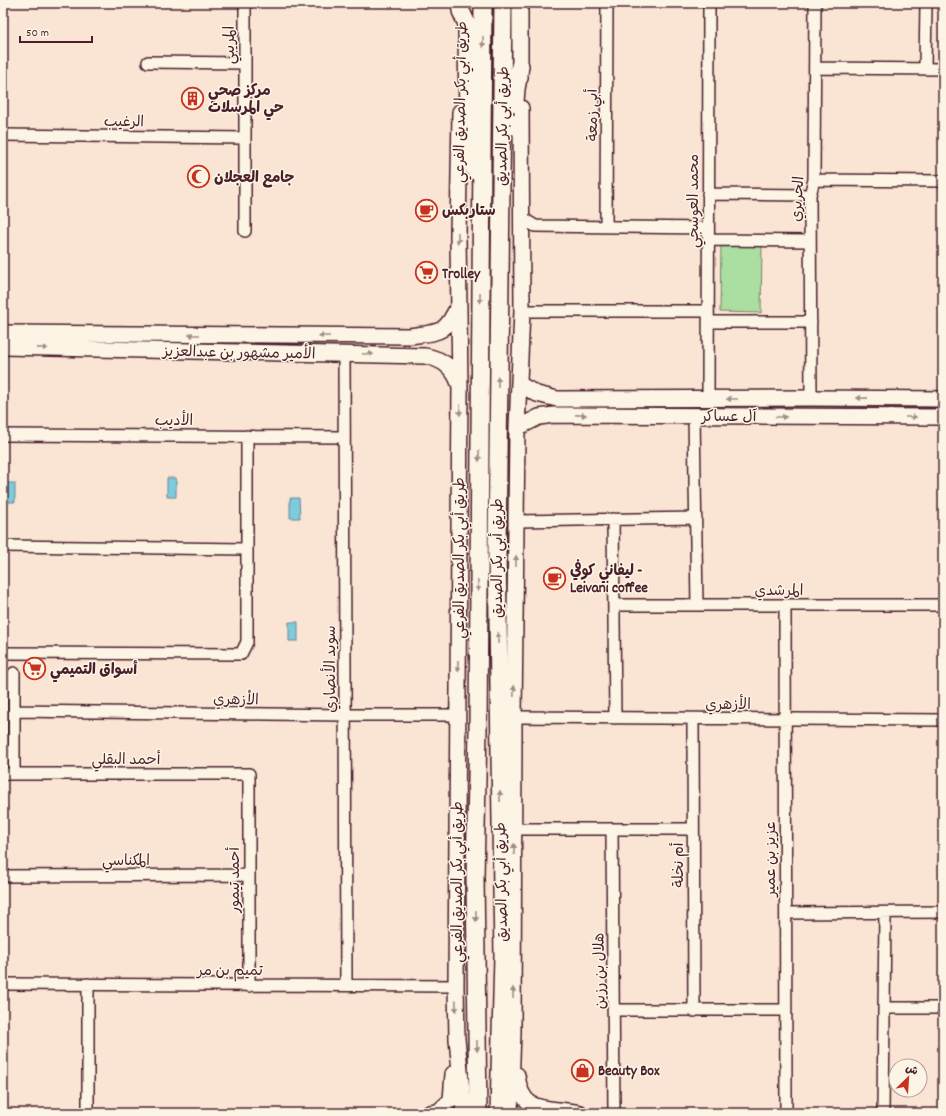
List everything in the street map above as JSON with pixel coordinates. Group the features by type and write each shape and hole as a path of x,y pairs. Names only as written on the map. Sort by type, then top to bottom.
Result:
{"main road":[{"name":"طريق أبي بكر الصديق","path":"478,1113 475,877 478,721 483,3"},
{"name":"طريق أبي بكر الصديق","path":"499,1113 503,956 497,551 504,3"},
{"path":"461,7 466,18 467,29 469,147 481,187"},
{"path":"501,258 507,249 509,239 514,112 520,66"}],"street":[{"name":"المريبي","path":"244,231 245,3"},
{"path":"510,1113 513,1032 517,428 522,311 520,3"},
{"name":"أبي زمعة","path":"606,227 607,3"},
{"name":"محمد العوسجي","path":"708,399 709,3"},
{"name":"الحريري","path":"811,398 810,195 814,180 815,3"},
{"path":"925,68 926,3"},
{"name":"طريق أبي بكر الصديق الفرعي","path":"461,7 458,236 460,387 456,986 457,1039 464,1113"},
{"path":"148,62 244,63"},
{"path":"815,68 943,69"},
{"name":"الرغيب","path":"3,135 244,138"},
{"path":"814,180 943,181"},
{"path":"708,194 810,195"},
{"path":"521,214 527,221 535,226 708,228"},
{"path":"521,240 526,232 535,226"},
{"path":"708,240 810,241"},
{"name":"الأمير مشهور بن عبدالعزيز","path":"3,333 402,337 444,329 450,323 459,303"},
{"path":"522,311 709,316 811,322"},
{"path":"418,335 423,340 424,347 418,356"},
{"name":"الأمير مشهور بن عبدالعزيز","path":"3,347 344,353 432,357 445,363 455,374 460,387"},
{"name":"سويد الأنصاري","path":"344,353 346,984"},
{"name":"آل عساكر","path":"519,384 537,394 558,400 811,398 943,399"},
{"path":"756,399 756,416"},
{"path":"554,415 547,409 550,401 558,400"},
{"name":"آل عساكر","path":"517,428 539,417 554,415 943,417"},
{"path":"694,416 697,605"},
{"name":"الأديب","path":"3,435 344,437"},
{"path":"3,652 241,654 247,642 247,436"},
{"path":"517,520 696,518"},
{"path":"614,519 614,718"},
{"path":"3,546 246,549"},
{"name":"المرشدي","path":"614,605 943,605"},
{"name":"عزيز بن عمير","path":"785,605 786,1113"},
{"path":"9,773 14,711 14,673"},
{"name":"الأزهري","path":"14,711 458,715"},
{"name":"الأزهري","path":"514,717 943,720"},
{"name":"أم نخلة","path":"693,719 694,1011"},
{"name":"أحمد البقلي","path":"9,773 250,774"},
{"name":"أحمد تيمور","path":"249,986 248,875 250,774"},
{"name":"هلال بن رزين","path":"612,829 615,1010 614,1113"},
{"path":"515,830 693,829"},
{"name":"المكناسي","path":"3,876 248,875"},
{"path":"786,913 943,912"},
{"path":"883,1113 885,913"},
{"name":"تميم بن مر","path":"3,984 249,986 346,984 456,986"},
{"path":"88,984 88,1113"},
{"path":"885,1008 943,1008"},
{"path":"615,1010 785,1010"},
{"path":"513,1032 518,1088 527,1104 538,1111 580,1113"},
{"path":"430,1113 438,1112 451,1100 457,1039"}],"green space":[{"path":"721,243 762,244 761,313 720,312"}],"water":[{"path":"167,478 176,478 176,497 167,497"},
{"path":"6,483 15,483 15,502 6,502"},
{"path":"290,498 299,498 300,518 290,518"},
{"path":"289,622 298,622 298,641 289,641"}],"place":[{"name":"مركز صحي حي المرسلات","path":"192,99"},
{"name":"جامع العجلان","path":"199,177"},
{"name":"ستاربكس","path":"427,210"},
{"name":"Trolley","path":"426,273"},
{"name":"ليفاني كوفي - Leivani coffee","path":"554,579"},
{"name":"أسواق التميمي","path":"34,669"},
{"name":"Beauty Box","path":"583,1070"}]}
